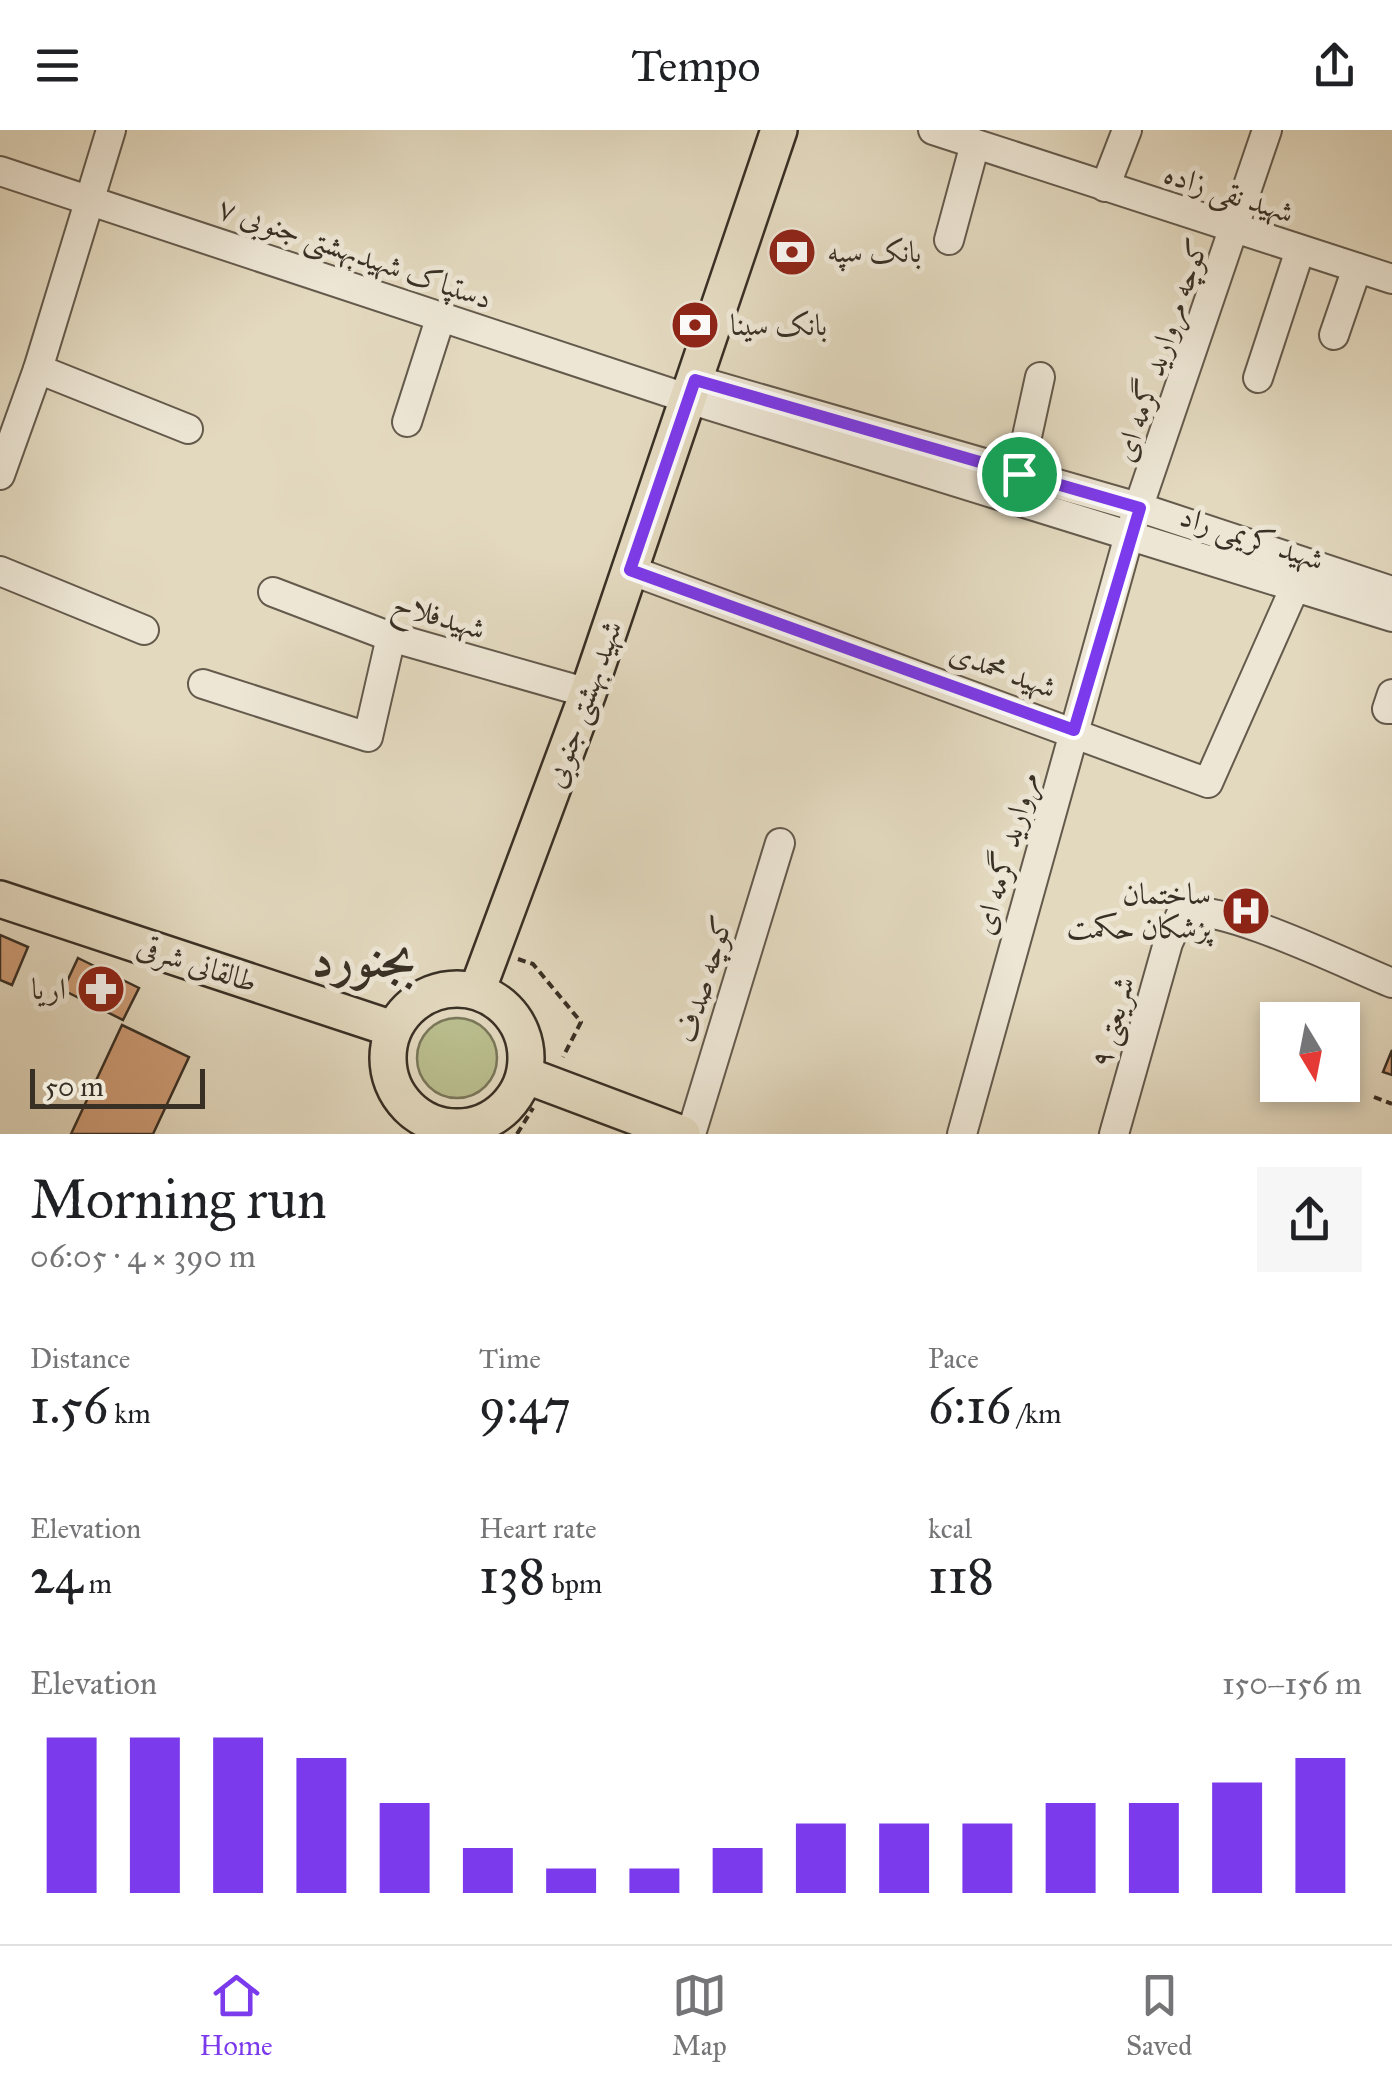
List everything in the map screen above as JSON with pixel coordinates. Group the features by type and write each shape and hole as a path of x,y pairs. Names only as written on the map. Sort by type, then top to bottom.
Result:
{"main road":[{"name":"شهید بهشتی جنوبی","path":"477,991 588,693 779,130"},
{"name":"طالقانی شرقی","path":"0,899 393,1029"},
{"path":"438,991 477,991 504,1008 522,1033 536,1079 499,1113 478,1124 430,1129 405,1103 389,1074 387,1051 393,1029 419,1000 438,991"},
{"path":"536,1079 682,1134"}],"street":[{"path":"1,469 38,369 112,130"},
{"name":"شهید نقی زاده","path":"933,130 1392,279"},
{"path":"1104,187 1127,130"},
{"name":"کوچه مروارید گرمه ای","path":"1135,520 1268,130"},
{"path":"949,240 975,144"},
{"name":"دستپاک شهیدبهشتی جنوبی ۷","path":"0,171 440,316 692,390"},
{"path":"1258,378 1300,250"},
{"path":"1334,335 1357,268"},
{"path":"407,422 440,316"},
{"path":"38,369 188,429"},
{"path":"1019,474 1040,377"},
{"name":"شهید کریمی راد","path":"692,390 1019,474 1295,588 1392,617"},
{"name":"شهید کریمی راد","path":"692,390 1135,520 1392,590"},
{"name":"مروارید گرمه ای","path":"962,1134 1135,520"},
{"name":"شهید محمدی","path":"630,570 1074,730 1208,783 1295,588"},
{"path":"0,571 144,630"},
{"name":"شهیدفلاح","path":"274,592 391,637 588,693"},
{"path":"203,684 368,737 391,637"},
{"path":"1392,694 1386,708 1392,709"},
{"name":"کوچه صدف","path":"691,1134 780,843"},
{"name":"شریعتی ۹","path":"1114,1134 1168,943 1182,912 1194,910 1232,918 1392,982"}],"path":[{"path":"493,950 534,964 581,1022 536,1079 517,1134"},
{"path":"1374,1097 1392,1104"}],"green space":[{"path":"457,1018 472,1021 485,1030 494,1043 494,1073 485,1086 472,1095 457,1098 442,1095 429,1086 420,1073 417,1058 420,1043 429,1030 442,1021"}],"building":[{"path":"0,935 28,947 12,985 0,980"},
{"name":"اریا","path":"78,958 139,988 123,1020 63,990"},
{"path":"122,1025 189,1057 153,1134 71,1134"},
{"path":"1392,1050 1392,1075 1383,1072"}],"place":[{"name":"بانک سپه","path":"792,252"},
{"name":"بانک سینا","path":"695,325"},
{"name":"ساختمان پزشکان حکمت","path":"1246,911"},
{"name":"اریا","path":"101,989"}],"district":[{"name":"بجنورد","path":"363,959"}],"route":[{"path":"695,380 1019,474 1140,508 1074,730 630,570 695,380"}]}
